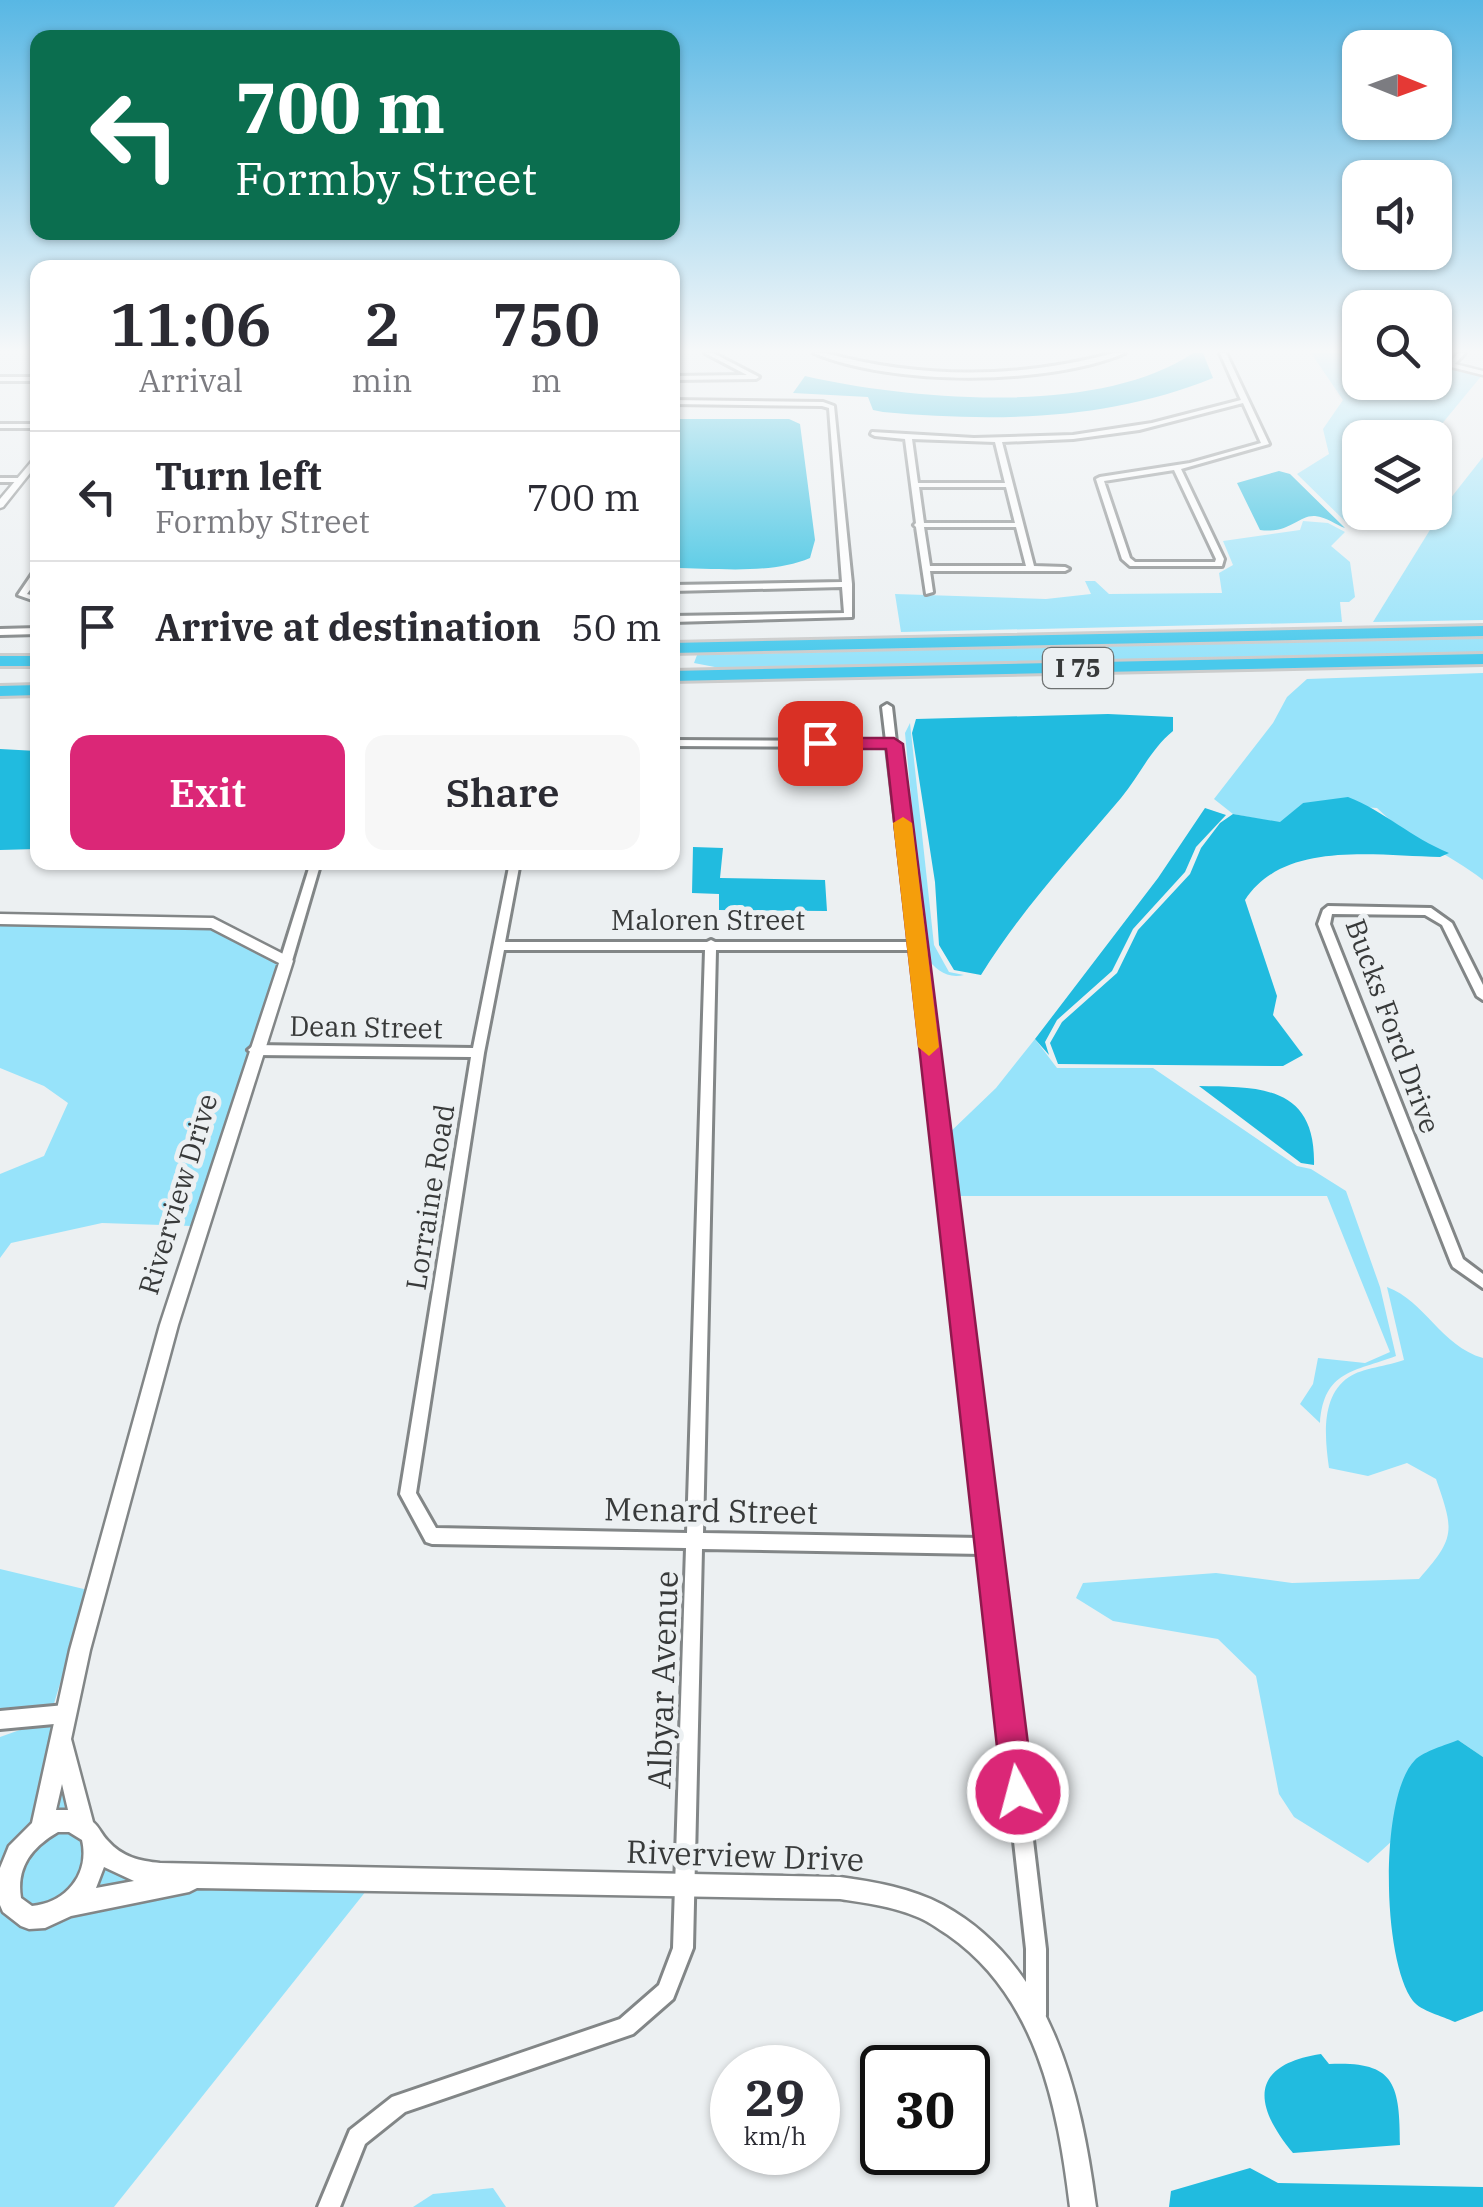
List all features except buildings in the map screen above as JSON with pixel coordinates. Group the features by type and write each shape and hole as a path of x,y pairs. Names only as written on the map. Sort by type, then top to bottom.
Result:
{"highway":[{"name":"I 75","path":"680,648 1483,631"},
{"path":"0,661 30,660"},
{"name":"I 75","path":"680,676 1483,660"},
{"path":"0,690 30,690"}],"street":[{"path":"680,619 850,615 836,456"},
{"path":"910,456 929,592"},
{"path":"1002,456 1031,569"},
{"path":"1178,468 1219,564 1132,564 1126,559 1100,479 1178,468 1221,456"},
{"path":"0,506 30,466"},
{"path":"0,480 18,480"},
{"path":"913,485 1009,485"},
{"path":"918,525 1020,525"},
{"path":"925,568 1065,569"},
{"path":"680,588 848,584"},
{"path":"0,632 30,631"},
{"path":"887,707 1036,1949 1036,2018"},
{"path":"680,743 894,744"},
{"path":"0,920 213,923 286,961 314,870"},
{"name":"Lorraine Road","path":"432,1536 408,1494 478,1053 513,870"},
{"name":"Bucks Ford Drive","path":"1483,996 1446,923 1427,912 1328,910 1324,924 1458,1263 1483,1282"},
{"name":"Albyar Avenue","path":"328,2207 358,2137 400,2104 626,2027 666,1992 683,1948 688,1884 711,944"},
{"name":"Maloren Street","path":"499,946 917,946"},
{"name":"Riverview Drive","path":"206,1877 70,1905 56,1914 29,1918 11,1904 7,1892 12,1862 30,1836 42,1827 62,1724 169,1325 254,1050 286,961"},
{"name":"Dean Street","path":"254,1050 478,1053"},
{"name":"Menard Street","path":"432,1536 990,1546"},
{"path":"0,1720 62,1724"},
{"name":"Riverview Drive","path":"62,1724 89,1834 108,1860 132,1872 206,1877 840,1888 892,1896 938,1914 989,1956 1036,2018 1056,2063 1076,2139 1083,2207"},
{"path":"42,1827 57,1821 89,1834 92,1876 70,1905"}],"shaded area":[{"path":"680,456 804,456 815,540 810,558 778,567 680,568"},
{"path":"1326,456 1342,456 1342,518 1297,474"},
{"path":"1483,457 1483,620 1373,622 1430,530 1452,530 1452,496"},
{"path":"1279,471 1290,474 1342,527 1315,516 1279,529 1260,530 1237,483"},
{"path":"1303,521 1328,523 1345,532 1331,546 1350,562 1355,597 1340,602 1342,622 901,632 895,594 1046,599 1091,594 1085,581 1095,581 1109,594 1222,593 1219,573 1233,565 1223,541 1300,530"},
{"path":"1483,638 1483,652 720,668 694,663 697,655"},
{"path":"1483,673 1483,880 1402,829 1377,808 1303,803 1280,823 1233,814 1214,799 1273,723 1287,697 1307,679"},
{"path":"1108,714 1173,717 1173,731 1030,906 981,975 954,970 939,945 935,882 912,733 916,719"},
{"path":"910,723 934,945 949,972 964,975 942,972 926,957 905,733"},
{"path":"0,749 30,751 30,849 0,850"},
{"path":"1348,797 1449,853 1440,857 1360,854 1307,860 1262,881 1245,900 1277,996 1273,1015 1303,1055 1283,1066 1058,1064 1050,1043 1062,1022 1117,973 1138,930 1190,874 1201,848 1220,823 1233,814 1280,822 1303,803"},
{"path":"1205,808 1226,815 1196,847 1185,872 1133,929 1112,971 1057,1020 1045,1042 1049,1055 1035,1039 1158,878"},
{"path":"693,847 723,848 720,878 825,880 827,911 719,910 719,894 692,893"},
{"path":"0,923 210,926 280,963 192,1226 102,1223 11,1243 0,1258 0,1174 44,1156 68,1103 44,1086 0,1068"},
{"path":"1035,1039 1057,1068 1153,1068 1297,1166 1311,1169 1346,1191 1380,1287 1396,1356 1355,1370 1335,1383 1328,1392 1320,1423 1300,1404 1313,1384 1318,1358 1365,1363 1390,1352 1327,1196 953,1196 946,1136 996,1088"},
{"path":"1199,1086 1262,1090 1294,1105 1305,1119 1312,1139 1314,1165 1301,1163"},
{"path":"1387,1287 1412,1302 1456,1344 1483,1358 1483,1757 1458,1740 1401,1789 1393,1840 1368,1863 1294,1817 1279,1794 1256,1676 1218,1639 1113,1621 1076,1598 1083,1583 1216,1573 1292,1583 1419,1579 1440,1553 1448,1533 1436,1479 1407,1463 1368,1476 1329,1468 1326,1431 1333,1395 1349,1377 1361,1371 1404,1360"},
{"path":"0,1569 88,1590 53,1707 0,1711"},
{"path":"65,1714 83,1825 107,1860 374,1881 114,2207 0,2207 0,1737"},
{"path":"1458,1740 1483,1757 1483,2011 1455,2022 1417,2005 1403,1981 1395,1952 1389,1879 1390,1842 1403,1779 1419,1757"},
{"path":"1321,2054 1329,2064 1368,2067 1389,2080 1398,2105 1400,2145 1293,2153 1270,2119 1265,2090 1281,2067"},
{"path":"1250,2168 1278,2183 1483,2187 1483,2207 1169,2207 1171,2191"},
{"path":"493,2188 506,2207 413,2207 433,2194"}],"slow traffic":[{"path":"903,823 929,1047"}],"route":[{"path":"820,743 894,744 1018,1792"}]}
